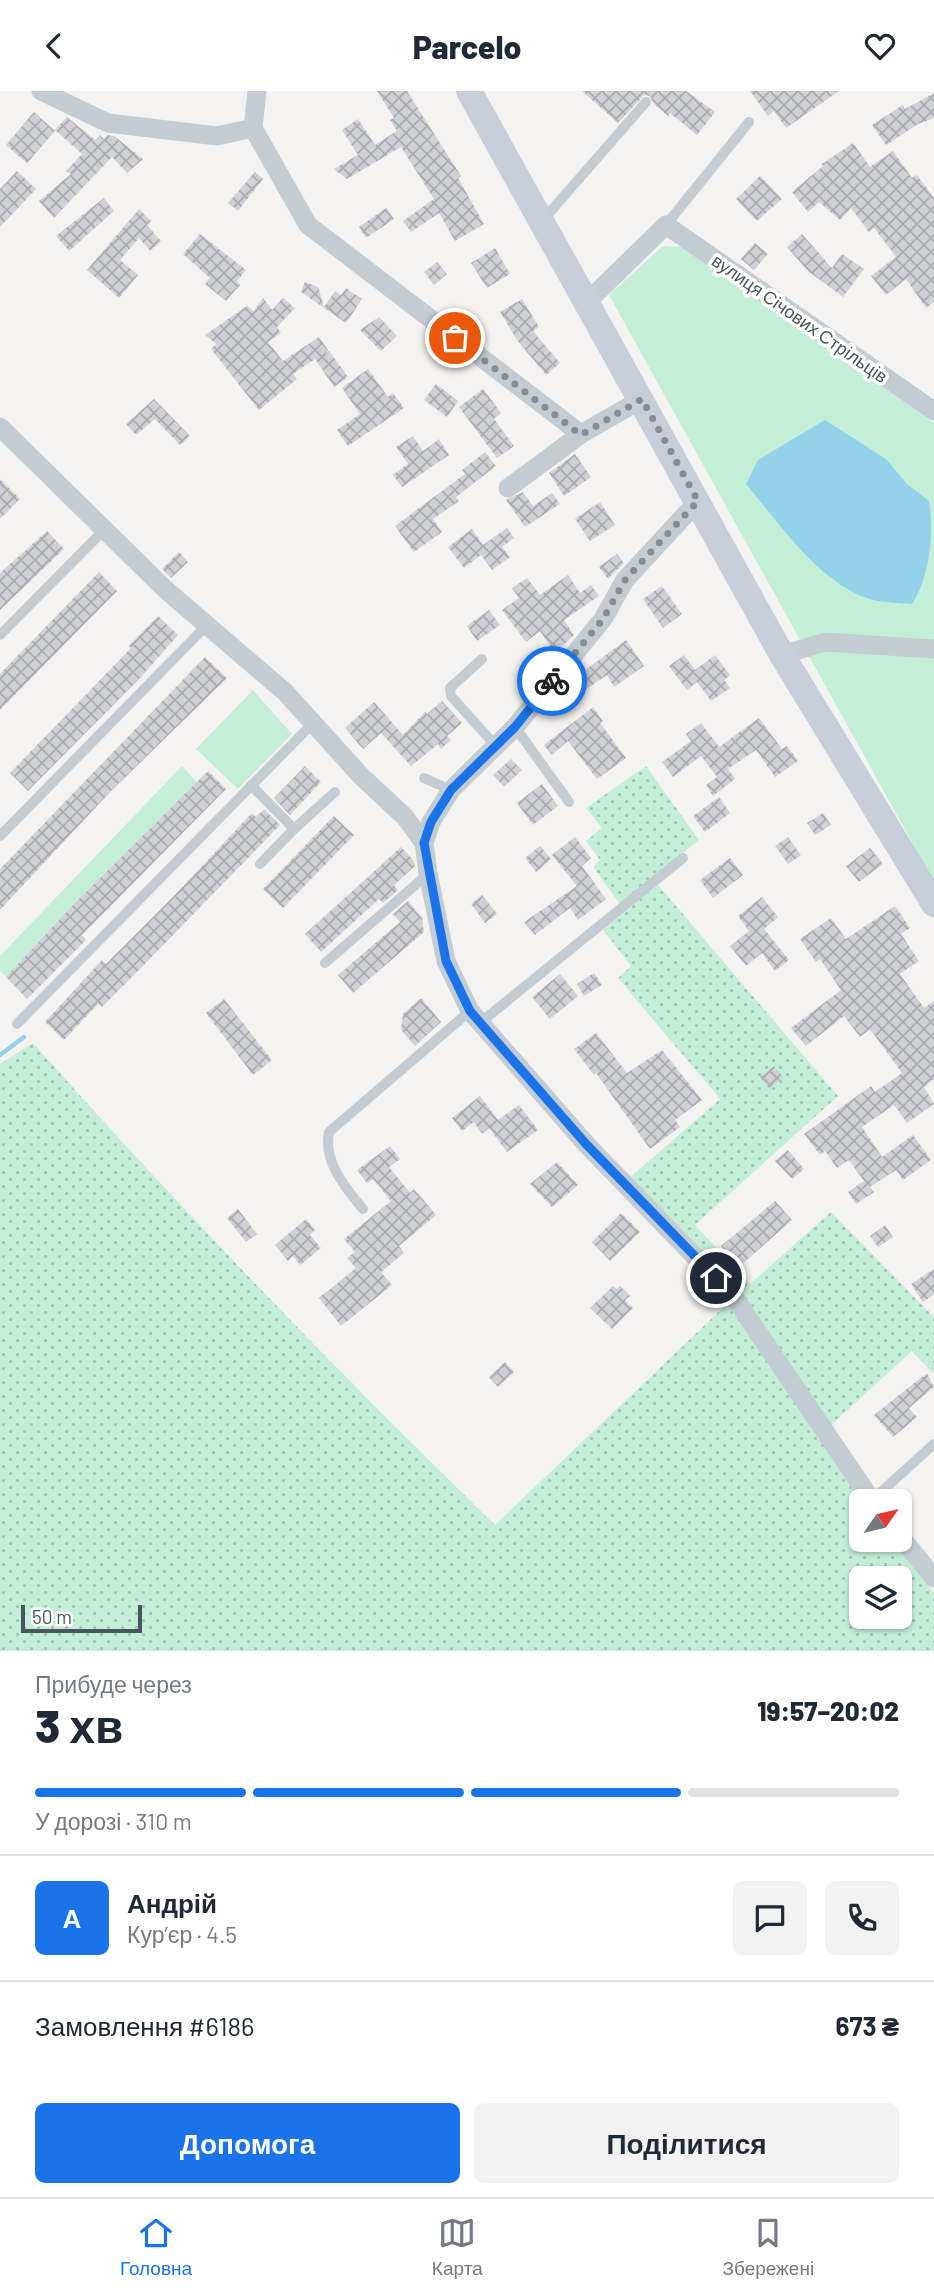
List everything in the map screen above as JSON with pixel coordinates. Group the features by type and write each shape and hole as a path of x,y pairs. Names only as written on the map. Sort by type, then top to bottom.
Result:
{"street":[{"path":"41,91 108,123 217,136 253,128"},
{"path":"257,91 253,128 308,225 581,435"},
{"path":"469,91 782,655 934,904"},
{"path":"587,302 666,225"},
{"name":"вулиця Січових Стрільців","path":"666,225 934,411"},
{"path":"508,488 581,435 642,399"},
{"path":"0,426 138,563 285,692 346,760 405,817 424,843"},
{"path":"698,501 625,580 603,619 515,727 451,790 431,822 424,843 428,873 446,961 476,1017 586,1144 734,1297 863,1489"},
{"path":"782,655 825,642 934,649"},
{"path":"912,1550 934,1578"}],"lane":[{"path":"542,221 646,102"},
{"path":"666,225 749,123"},
{"path":"0,635 105,528"},
{"path":"0,837 207,625"},
{"path":"482,659 450,688 451,696 495,745"},
{"path":"17,1024 314,722"},
{"path":"515,727 569,802"},
{"path":"424,778 451,790"},
{"path":"251,785 294,829"},
{"path":"260,864 335,792"},
{"path":"363,1209 340,1180 326,1148 329,1132 683,859"},
{"path":"325,963 428,873"},
{"path":"884,1489 934,1444"}],"green space":[{"path":"663,246 684,247 934,423 934,882 609,295"},
{"path":"253,690 292,734 238,789 196,749"},
{"path":"182,766 197,783 6,977 0,971 0,956"},
{"path":"646,766 699,840 620,904 593,867 600,860 586,841 602,828 586,808"},
{"path":"658,885 838,1096 695,1225 750,1284 831,1212 934,1317 934,1374 912,1351 828,1428 627,1180 720,1099 618,978 631,966 603,930"},
{"path":"33,1043 145,1167 260,1288 495,1525 728,1303 854,1489 849,1489 849,1552 902,1552 934,1593 934,1651 0,1651 0,1064"}],"water":[{"path":"825,420 886,459 907,484 929,501 931,527 927,568 912,604 864,597 834,580 793,541 746,484 758,460"}],"building":[{"path":"377,91 407,91 461,176 458,178 484,224 455,241 439,213 411,232 403,221 434,199 401,147 347,179 334,169 358,155 342,130 358,119 375,145 397,131 390,120 394,118"},
{"path":"582,91 686,91 715,112 697,135 670,113 668,116 653,103 650,96 644,95 618,123"},
{"path":"750,91 839,91 786,128 774,111 768,116"},
{"path":"934,93 934,118 918,124 886,145 872,125 903,105 905,109"},
{"path":"34,112 55,131 27,163 6,145"},
{"path":"67,117 95,140 100,135 104,139 107,135 114,136 143,159 127,173 112,157 54,218 39,201 71,174 66,171 82,154 55,130"},
{"path":"853,143 870,167 893,151 912,178 917,175 934,198 934,302 926,308 906,279 886,295 871,276 896,257 874,228 869,232 851,208 840,220 819,202 808,212 792,192 823,166 822,164"},
{"path":"17,171 36,189 0,227 0,189"},
{"path":"255,172 263,179 238,211 228,203"},
{"path":"760,176 782,199 757,221 736,199"},
{"path":"104,198 114,211 69,251 56,236"},
{"path":"386,208 394,219 366,238 359,227"},
{"path":"139,209 151,221 147,225 161,241 150,251 139,238 120,260 138,275 119,298 87,270"},
{"path":"200,234 246,270 237,281 240,285 226,301 205,284 210,278 183,254"},
{"path":"802,234 832,268 842,254 864,269 843,297 808,271 787,247"},
{"path":"755,243 768,254 754,270 741,259"},
{"path":"495,248 510,274 487,288 471,263"},
{"path":"437,262 447,274 434,285 424,272"},
{"path":"305,282 318,287 324,307 335,291 341,295 346,288 362,299 346,323 301,292"},
{"path":"263,298 272,310 283,298 295,308 277,327 281,333 268,342 283,361 319,337 328,350 325,354 329,351 348,377 334,387 315,359 293,374 297,379 259,410 211,349 216,344 205,335 247,306 254,311"},
{"path":"522,299 539,327 533,331 560,363 546,375 517,340 500,312"},
{"path":"379,317 397,336 381,351 360,330"},
{"path":"368,369 388,397 393,393 404,408 348,446 337,430 360,414 342,388"},
{"path":"436,384 458,401 447,417 424,400"},
{"path":"483,389 501,413 494,419 514,446 497,458 459,407"},
{"path":"154,399 190,436 180,445 155,419 136,435 126,424"},
{"path":"413,436 423,451 439,439 449,455 402,487 393,475 408,464 396,447"},
{"path":"485,452 496,466 456,497 459,501 433,519 442,532 414,552 395,526 465,474 462,470"},
{"path":"575,454 591,477 564,496 549,473"},
{"path":"0,479 20,499 0,519"},
{"path":"523,492 533,506 552,493 560,504 525,527 506,500"},
{"path":"600,502 615,525 590,541 575,519"},
{"path":"507,528 514,538 502,547 510,557 492,570 481,555 464,568 448,547 472,529 483,545"},
{"path":"47,531 64,549 0,610 0,573"},
{"path":"179,552 188,562 171,578 162,569"},
{"path":"617,554 624,563 608,579 599,567"},
{"path":"99,572 117,591 0,710 0,674"},
{"path":"568,575 580,593 591,585 599,596 564,620 574,635 555,653 540,631 526,642 502,610 519,598 512,588 527,578 540,595"},
{"path":"662,586 682,614 663,628 643,599"},
{"path":"489,610 500,625 477,641 467,626"},
{"path":"158,616 178,635 140,678 28,791 10,773 131,648 129,646"},
{"path":"626,640 644,666 614,687 607,675 578,695 569,682"},
{"path":"684,655 695,670 715,655 730,675 724,680 730,688 711,701 697,682 687,690 669,666"},
{"path":"205,657 227,678 110,792 0,910 0,869"},
{"path":"442,701 462,723 447,736 451,740 441,749 438,744 411,766 381,733 363,749 345,728 374,702 403,735 425,712 427,714"},
{"path":"593,707 603,721 600,723 626,758 597,779 568,741 552,755 544,745"},
{"path":"759,718 782,749 787,746 798,761 775,777 756,750 728,769 735,779 713,796 706,785 717,777 701,756 673,777 662,762 691,741 686,734 701,723 719,747"},
{"path":"511,759 522,770 504,787 493,775"},
{"path":"305,766 321,782 290,815 274,798"},
{"path":"208,771 226,789 82,935 86,940 27,999 6,977 76,902"},
{"path":"542,784 558,806 533,825 517,803"},
{"path":"719,797 730,813 705,832 693,816"},
{"path":"264,809 280,825 102,1007 98,1004 64,1040 45,1022 102,960 106,964 252,813 256,817"},
{"path":"823,813 831,825 815,835 807,823"},
{"path":"334,816 354,835 283,908 263,889"},
{"path":"575,837 591,858 582,866 606,899 578,920 570,908 535,935 524,922 577,886 552,855"},
{"path":"788,837 801,855 788,864 775,846"},
{"path":"540,846 551,859 536,872 525,858"},
{"path":"401,847 414,861 415,866 394,885 398,890 383,903 379,899 321,952 305,934"},
{"path":"870,848 883,864 859,882 846,866"},
{"path":"730,858 743,875 713,898 700,880"},
{"path":"482,895 497,914 485,923 471,904"},
{"path":"762,897 778,917 764,929 789,960 775,971 762,953 746,966 730,946 749,931 738,916"},
{"path":"408,901 422,918 424,932 353,993 338,975 400,922 393,914"},
{"path":"895,906 910,928 901,934 919,961 900,974 924,1008 934,1001 934,1079 924,1087 934,1104 907,1123 894,1105 862,1127 882,1157 913,1135 931,1160 903,1180 896,1170 870,1187 874,1192 856,1204 848,1192 864,1181 849,1160 837,1168 825,1151 820,1155 804,1134 871,1086 875,1092 902,1073 870,1029 860,1037 844,1016 806,1046 791,1028 841,990 820,959 816,962 800,939 831,918 846,939"},
{"path":"594,973 602,985 584,996 577,984"},
{"path":"560,974 578,996 550,1019 532,997"},
{"path":"421,998 441,1022 415,1046 401,1030 403,1014"},
{"path":"224,999 272,1060 253,1075 206,1013"},
{"path":"596,1033 627,1073 662,1050 702,1100 675,1120 680,1127 650,1149 596,1073 594,1075 574,1049"},
{"path":"774,1066 783,1077 769,1089 760,1077"},
{"path":"480,1096 498,1120 519,1105 538,1130 507,1152 489,1128 482,1134 474,1122 462,1131 452,1118"},
{"path":"390,1146 400,1159 389,1167 410,1193 414,1189 436,1215 399,1246 404,1253 381,1272 392,1285 341,1326 319,1298 356,1268 347,1258 355,1252 344,1239 391,1201 373,1179 367,1183 357,1170"},
{"path":"788,1150 804,1169 792,1179 775,1161"},
{"path":"557,1162 578,1185 552,1207 530,1184"},
{"path":"775,1201 792,1220 739,1267 721,1246"},
{"path":"238,1209 257,1234 246,1242 227,1218"},
{"path":"621,1213 640,1232 610,1261 592,1242"},
{"path":"306,1219 315,1230 310,1235 321,1248 300,1265 293,1256 288,1261 275,1245"},
{"path":"885,1225 893,1237 878,1247 870,1236"},
{"path":"934,1269 934,1294 923,1302 911,1284"},
{"path":"613,1286 617,1289 620,1286 630,1296 625,1300 633,1308 612,1329 590,1308"},
{"path":"505,1362 514,1372 498,1387 489,1377"},
{"path":"927,1373 934,1387 909,1408 917,1417 893,1437 874,1415"}],"waterway":[{"path":"0,1055 24,1037"}],"way so far":[{"path":"455,338 581,435 642,399 698,501 625,580 603,619 552,681"}],"route":[{"path":"552,681 515,727 451,790 431,822 424,843 446,961 456,987 470,1011 586,1144 716,1278"}]}
